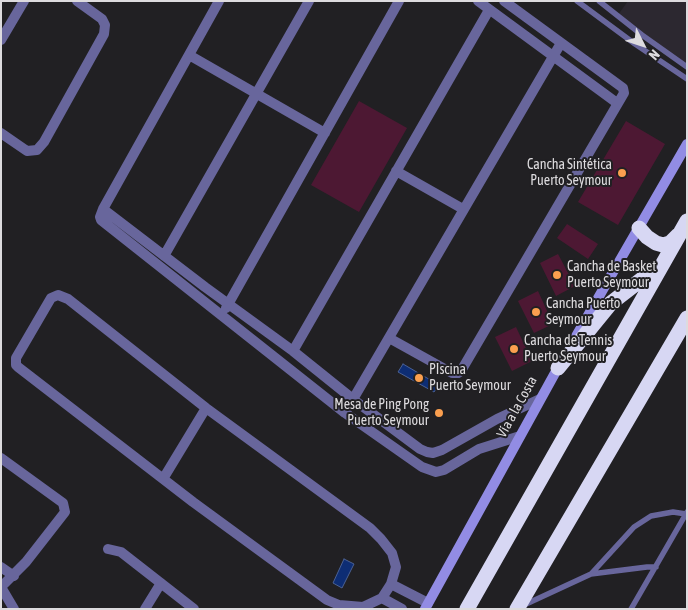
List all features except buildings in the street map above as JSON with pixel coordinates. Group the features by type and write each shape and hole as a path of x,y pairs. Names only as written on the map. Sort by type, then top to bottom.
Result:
{"highway":[{"path":"639,228 647,237 663,245 670,243 683,227"},
{"path":"467,609 683,227"},
{"path":"558,368 611,303 650,274 665,259"},
{"path":"518,608 687,318"}],"street":[{"path":"1,40 24,1"},
{"path":"1,133 27,151 37,150 44,142 104,34 105,26 102,19 77,1"},
{"path":"219,1 103,209 100,217 102,222 346,413 422,467 436,472 451,467 479,449 520,436"},
{"path":"164,256 310,1"},
{"path":"222,316 399,1"},
{"path":"478,1 617,103"},
{"path":"389,338 452,373 461,371 624,93 623,88 504,1"},
{"path":"293,351 489,10"},
{"path":"346,413 561,43"},
{"path":"189,54 325,132"},
{"name":"Vía a la Costa","path":"427,606 540,399 687,144"},
{"path":"396,171 463,209"},
{"path":"103,209 420,449 433,453 456,443 497,419 540,399"},
{"path":"58,295 68,299 206,408 370,528 381,539 392,553 396,567 391,584 382,598 363,607 339,605 327,600 163,479 16,365 16,358 51,298 58,295"},
{"path":"163,479 206,408"},
{"path":"1,458 63,503 65,512 14,576 1,587 14,609"},
{"path":"108,549 121,552 194,609"},
{"path":"1,567 14,576"},
{"path":"145,609 161,583"},
{"path":"391,584 427,606"},
{"path":"382,598 402,609"}],"lane":[{"path":"577,1 635,44 687,79"},
{"path":"599,1 687,67"},
{"path":"591,574 634,527 651,516 673,512 686,513 631,609"},
{"path":"518,608 591,574 647,566 656,567"}],"shaded area":[{"path":"628,1 687,1 687,66 618,15"},
{"path":"359,101 407,128 359,212 311,185"},
{"name":"Cancha Sintética Puerto Seymour","path":"626,121 665,144 618,225 578,202"},
{"path":"567,224 598,244 588,259 557,238"},
{"name":"Cancha de Basket Puerto Seymour","path":"558,254 575,286 556,296 540,263"},
{"name":"Cancha Puerto Seymour","path":"538,291 553,324 534,333 518,301"},
{"name":"Cancha de Tennis Puerto Seymour","path":"516,327 532,361 512,371 495,337"}],"water":[{"name":"PIscina Puerto Seymour","path":"403,364 439,385 434,392 398,372"},
{"path":"344,559 354,564 342,588 333,583"}],"place":[{"name":"Cancha Sintética Puerto Seymour","path":"622,173"},
{"name":"Cancha de Basket Puerto Seymour","path":"557,275"},
{"name":"Cancha Puerto Seymour","path":"536,312"},
{"name":"Cancha de Tennis Puerto Seymour","path":"514,349"},
{"name":"PIscina Puerto Seymour","path":"419,378"},
{"name":"Mesa de Ping Pong Puerto Seymour","path":"439,413"}]}
